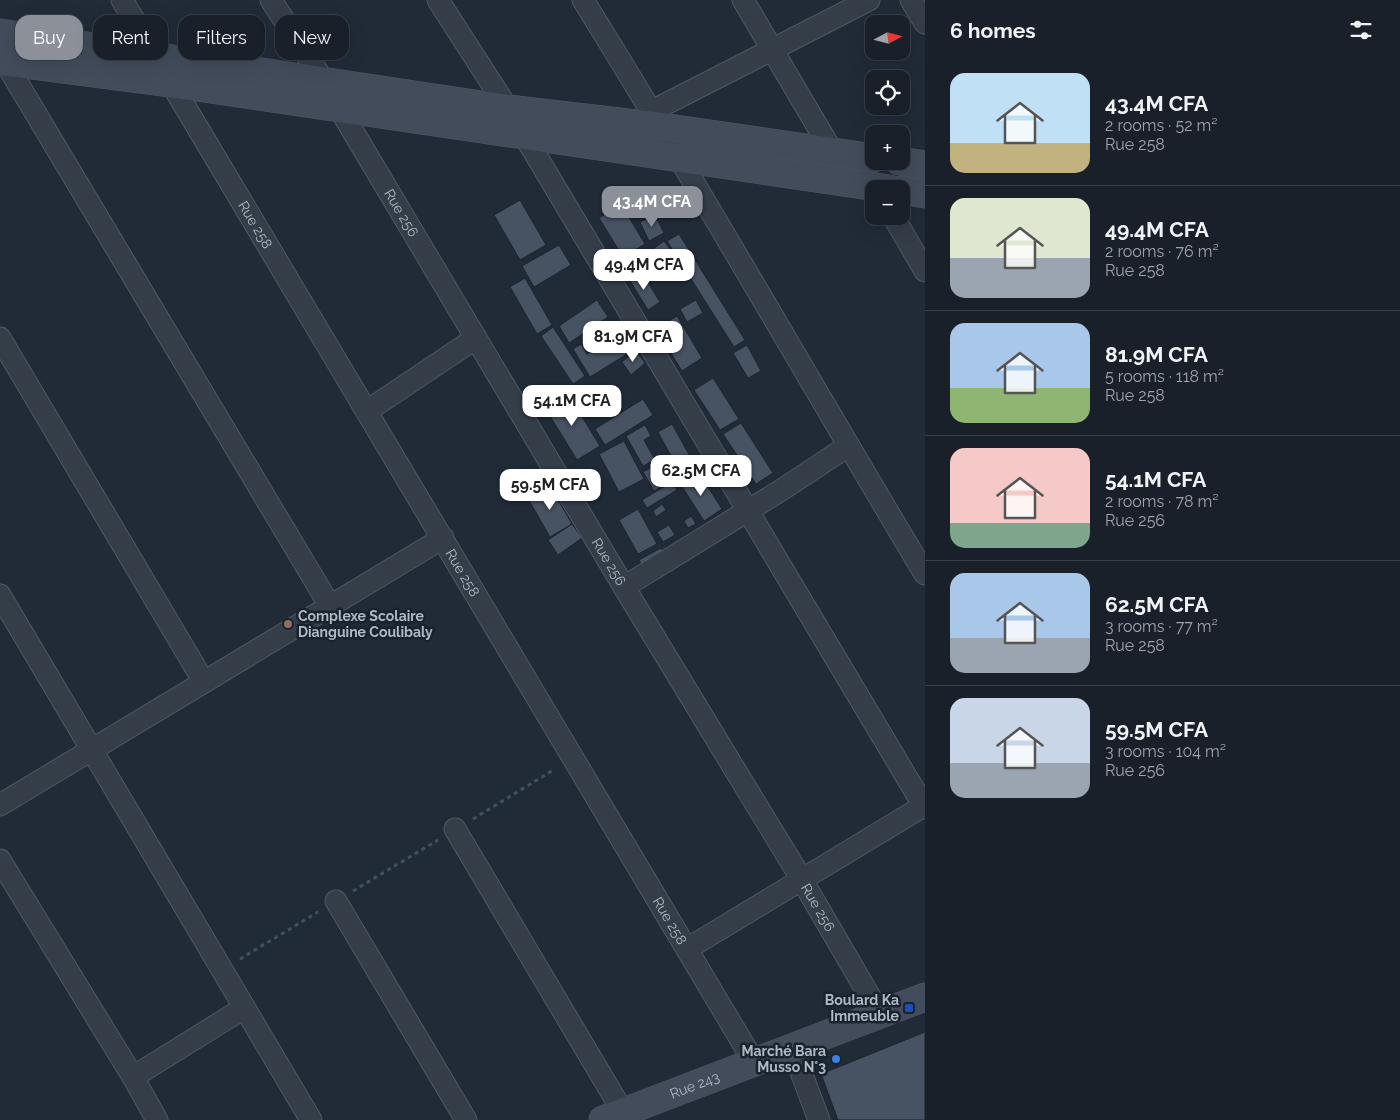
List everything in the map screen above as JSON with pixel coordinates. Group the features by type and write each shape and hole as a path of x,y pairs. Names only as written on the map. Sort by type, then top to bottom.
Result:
{"street":[{"path":"122,0 131,15"},
{"path":"271,0 323,80"},
{"path":"438,0 508,109"},
{"path":"583,0 657,119 925,574"},
{"path":"743,0 832,151"},
{"path":"657,119 773,49 869,0"},
{"path":"911,0 925,22"},
{"path":"0,33 93,47"},
{"path":"168,58 508,109 657,119 865,156"},
{"path":"2,62 171,83 865,186"},
{"path":"2,62 330,606"},
{"name":"Rue 258","path":"171,83 754,1062"},
{"name":"Rue 256","path":"339,108 624,587 802,880 880,1014"},
{"path":"524,135 925,807 687,949"},
{"path":"910,163 925,165"},
{"path":"910,192 925,194"},
{"path":"899,225 925,271"},
{"path":"367,411 476,338"},
{"path":"2,345 204,682"},
{"path":"624,587 783,489 848,446"},
{"path":"0,805 442,538"},
{"path":"0,595 311,1120"},
{"path":"455,829 613,1116"},
{"path":"0,860 133,1077 157,1120"},
{"path":"336,901 466,1120"},
{"name":"Rue 243","path":"613,1116 925,997"},
{"path":"133,1077 244,1008"},
{"path":"792,1048 819,1120"}],"path":[{"path":"222,970 573,758"}],"building":[{"path":"520,200 546,245 520,260 494,215"},
{"path":"621,204 645,244 623,257 599,218"},
{"path":"655,215 664,233 649,241 640,222"},
{"path":"679,234 745,340 734,347 667,241"},
{"path":"664,241 675,255 649,273 639,259"},
{"path":"559,245 571,265 534,287 522,266"},
{"path":"641,271 660,302 648,310 629,279"},
{"path":"525,278 552,325 537,334 510,287"},
{"path":"597,300 608,317 569,343 559,326"},
{"path":"696,300 703,313 687,322 680,309"},
{"path":"677,316 702,358 682,371 656,329"},
{"path":"553,327 585,376 573,384 541,336"},
{"path":"616,336 627,354 590,377 573,349 581,344 587,354"},
{"path":"747,345 761,371 748,378 733,353"},
{"path":"636,351 645,363 631,375 622,362"},
{"path":"713,378 739,419 720,430 694,390"},
{"path":"568,394 600,446 577,460 545,408"},
{"path":"643,399 653,415 605,445 595,429"},
{"path":"741,423 773,473 756,484 723,434"},
{"path":"672,424 696,467 654,491 643,472 671,456 658,432"},
{"path":"645,425 651,436 644,440 655,460 643,466 626,436"},
{"path":"624,441 644,479 619,492 599,454"},
{"path":"699,473 722,509 704,521 681,485"},
{"path":"672,482 677,490 647,508 642,500"},
{"path":"549,484 572,524 550,537 527,497"},
{"path":"662,504 666,510 656,517 653,511"},
{"path":"638,509 657,544 638,554 619,520"},
{"path":"691,516 696,524 688,528 684,521"},
{"path":"572,524 582,538 558,555 548,540"},
{"path":"669,525 675,535 663,542 657,532"},
{"path":"661,548 666,557 644,570 639,560"},
{"path":"925,1032 925,1120 838,1120 821,1074"}],"place":[{"name":"Complexe Scolaire Dianguine Coulibaly","path":"288,624"},
{"name":"Boulard Ka Immeuble","path":"909,1008"},
{"name":"Marché Bara Musso N°3","path":"836,1059"}]}
